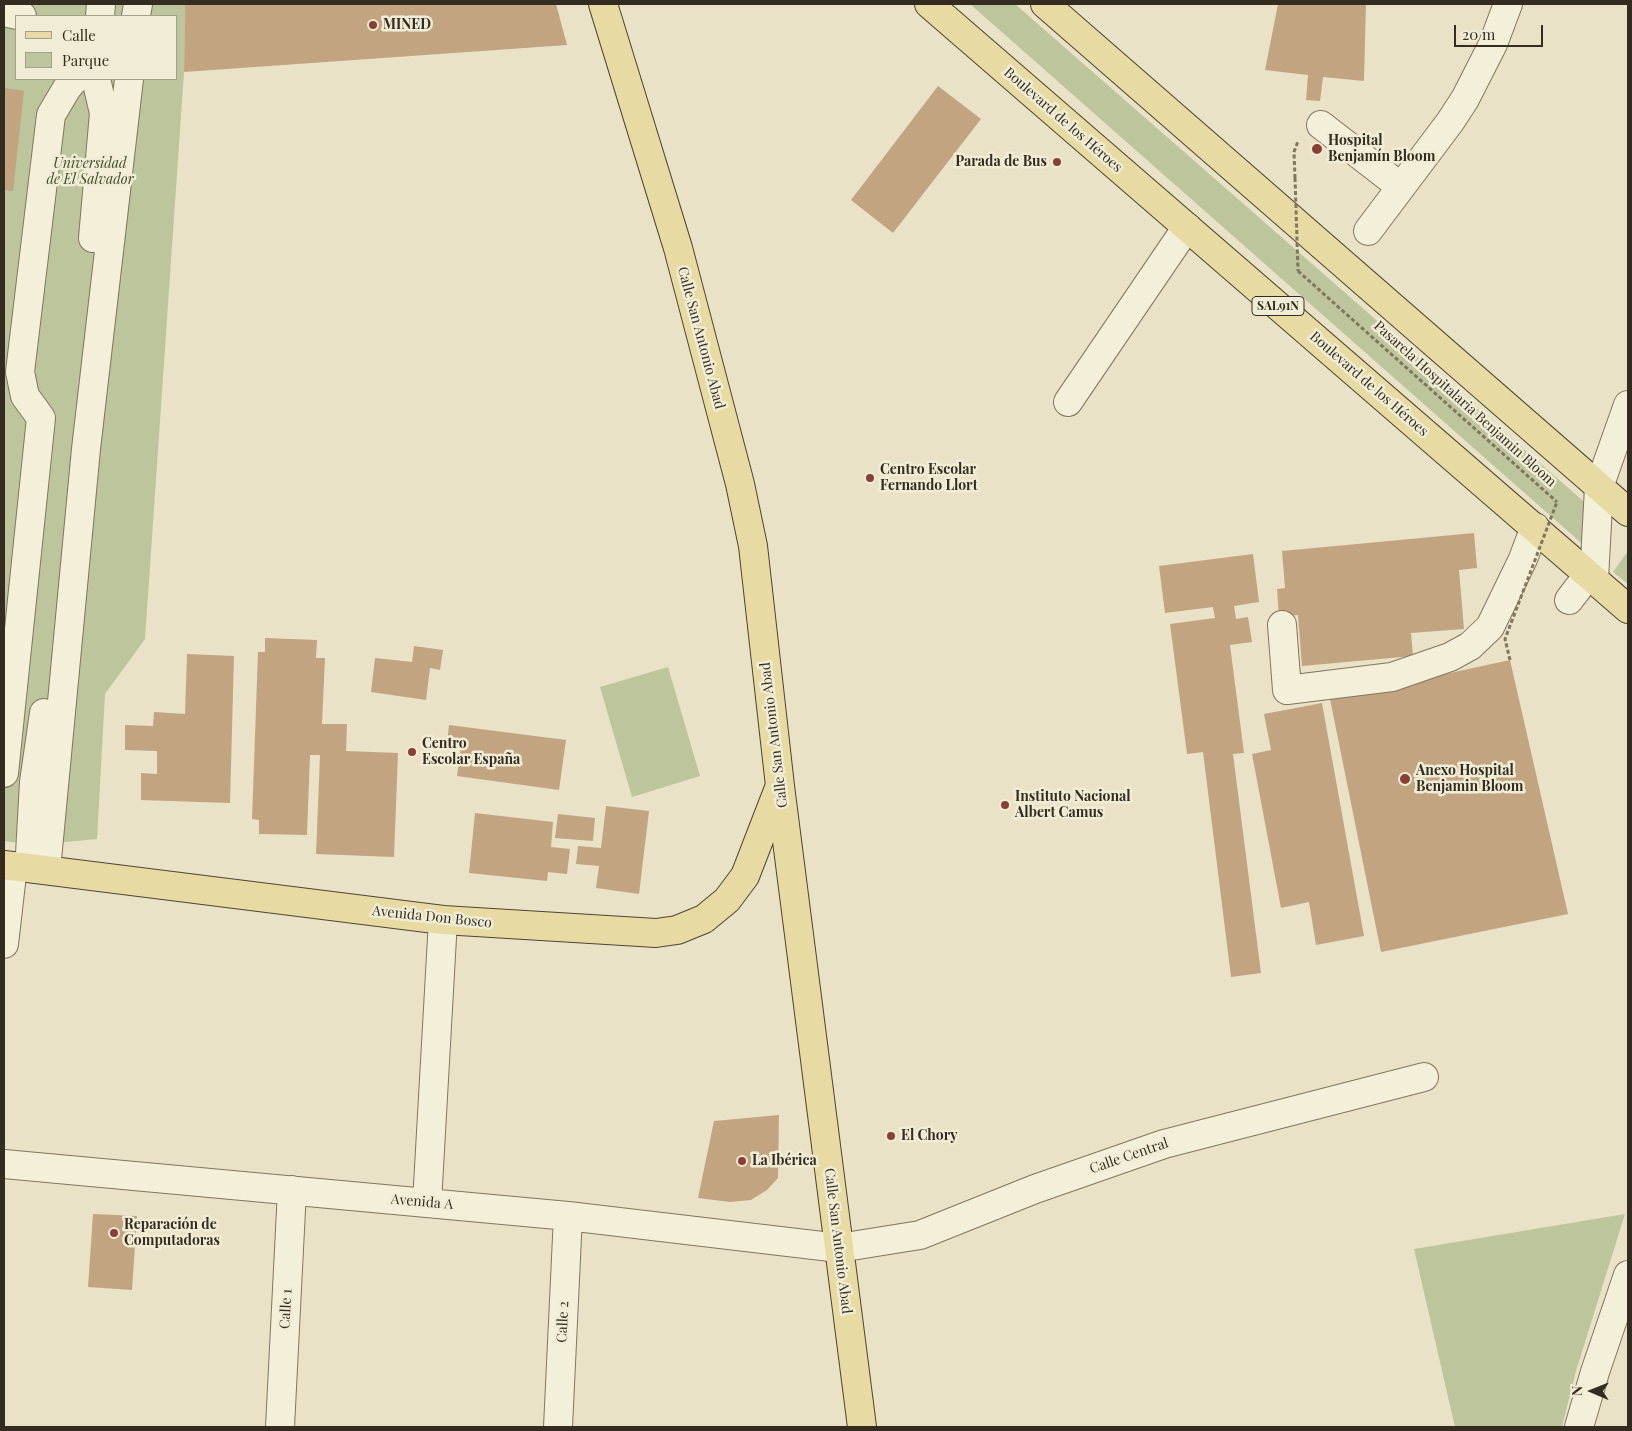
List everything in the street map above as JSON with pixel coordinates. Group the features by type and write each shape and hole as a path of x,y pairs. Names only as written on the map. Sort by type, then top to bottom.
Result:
{"main road":[{"name":"Calle San Antonio Abad","path":"603,4 621,56 678,248 740,484 753,546 780,786 862,1427"},
{"name":"Calle San Antonio Abad","path":"617,4 621,56"},
{"name":"Boulevard de los Héroes","path":"929,4 1628,608"},
{"path":"1045,4 1628,512"},
{"name":"Avenida Don Bosco","path":"23,868 443,920 656,933 691,925 704,919 727,900 745,876 780,786"}],"street":[{"path":"1368,230 1401,188 1465,98 1493,44 1508,4"},
{"path":"4,12 18,15"},
{"path":"4,773 41,418 25,396 20,372 52,115 73,80"},
{"path":"23,868 62,582 104,113 96,80"},
{"path":"4,944 23,868 86,449 129,80"},
{"path":"1321,125 1401,188"},
{"path":"1068,402 1187,227"},
{"path":"1569,600 1592,577 1599,487 1628,406"},
{"path":"1282,625 1287,690 1392,677 1450,657 1470,646 1490,627 1523,559 1535,527"},
{"path":"427,1203 443,920"},
{"name":"Calle Central","path":"839,1248 920,1235 1035,1189 1164,1144 1424,1077"},
{"name":"Avenida A","path":"4,1164 568,1216 839,1248"},
{"name":"Calle 1","path":"280,1427 292,1190"},
{"name":"Calle 2","path":"558,1427 568,1216"},
{"path":"1579,1427 1595,1372 1628,1275"}],"path":[{"name":"Pasarela Hospitalaria Benjamin Bloom","path":"1295,178 1298,271 1557,502 1505,639 1510,660"}],"green space":[{"name":"Universidad de El Salvador","path":"4,4 185,4 184,72 145,639 105,694 97,839 35,845 4,841"},
{"path":"970,4 1015,4 1590,507 1587,548"},
{"path":"1628,551 1628,584 1613,572"},
{"path":"668,667 700,776 632,797 600,687"},
{"path":"1625,1214 1576,1371 1562,1427 1455,1427 1414,1249"}],"building":[{"name":"MINED","path":"185,4 556,4 567,45 184,72"},
{"path":"1278,4 1366,4 1364,81 1323,77 1320,101 1306,100 1308,75 1265,70"},
{"path":"938,86 981,119 893,233 851,200"},
{"path":"4,88 24,91 13,191 4,190"},
{"path":"1474,533 1477,568 1459,570 1464,629 1411,633 1413,656 1302,666 1298,615 1279,617 1277,589 1285,588 1282,551"},
{"path":"1253,554 1259,602 1234,606 1236,619 1248,617 1252,642 1230,645 1244,753 1233,754 1261,973 1231,977 1203,752 1187,754 1170,624 1215,618 1213,607 1165,613 1159,566"},
{"path":"265,638 317,640 316,658 325,658 322,724 347,724 346,751 398,753 394,857 316,854 320,755 310,755 307,835 259,834 259,820 252,819 258,652 265,652"},
{"path":"414,646 443,650 440,670 430,668 426,700 371,692 375,658 412,662"},
{"path":"187,654 234,656 230,803 141,800 141,773 157,774 157,751 125,750 125,725 153,726 154,712 185,714"},
{"path":"1510,660 1568,914 1381,952 1330,699"},
{"path":"1322,703 1364,936 1316,945 1309,902 1281,908 1252,754 1271,750 1264,714"},
{"path":"449,725 566,740 559,790 457,776 461,746 447,743"},
{"path":"606,806 649,811 639,894 596,888 599,866 576,864 578,846 601,848"},
{"path":"475,813 553,822 551,847 570,849 567,874 548,872 547,881 469,873"},
{"path":"558,814 595,818 593,841 555,838"},
{"name":"La Ibérica","path":"779,1115 778,1178 767,1190 751,1200 730,1202 698,1198 714,1121"},
{"path":"93,1214 137,1216 132,1290 88,1287"}],"place":[{"name":"MINED","path":"373,25"},
{"name":"Hospital Benjamín Bloom","path":"1317,149"},
{"name":"Parada de Bus","path":"1057,162"},
{"name":"Centro Escolar Fernando Llort","path":"870,478"},
{"name":"Centro Escolar España","path":"412,752"},
{"name":"Anexo Hospital Benjamin Bloom","path":"1405,779"},
{"name":"Instituto Nacional Albert Camus","path":"1005,805"},
{"name":"El Chory","path":"891,1136"},
{"name":"La Ibérica","path":"742,1161"},
{"name":"Reparación de Computadoras","path":"114,1233"}]}
